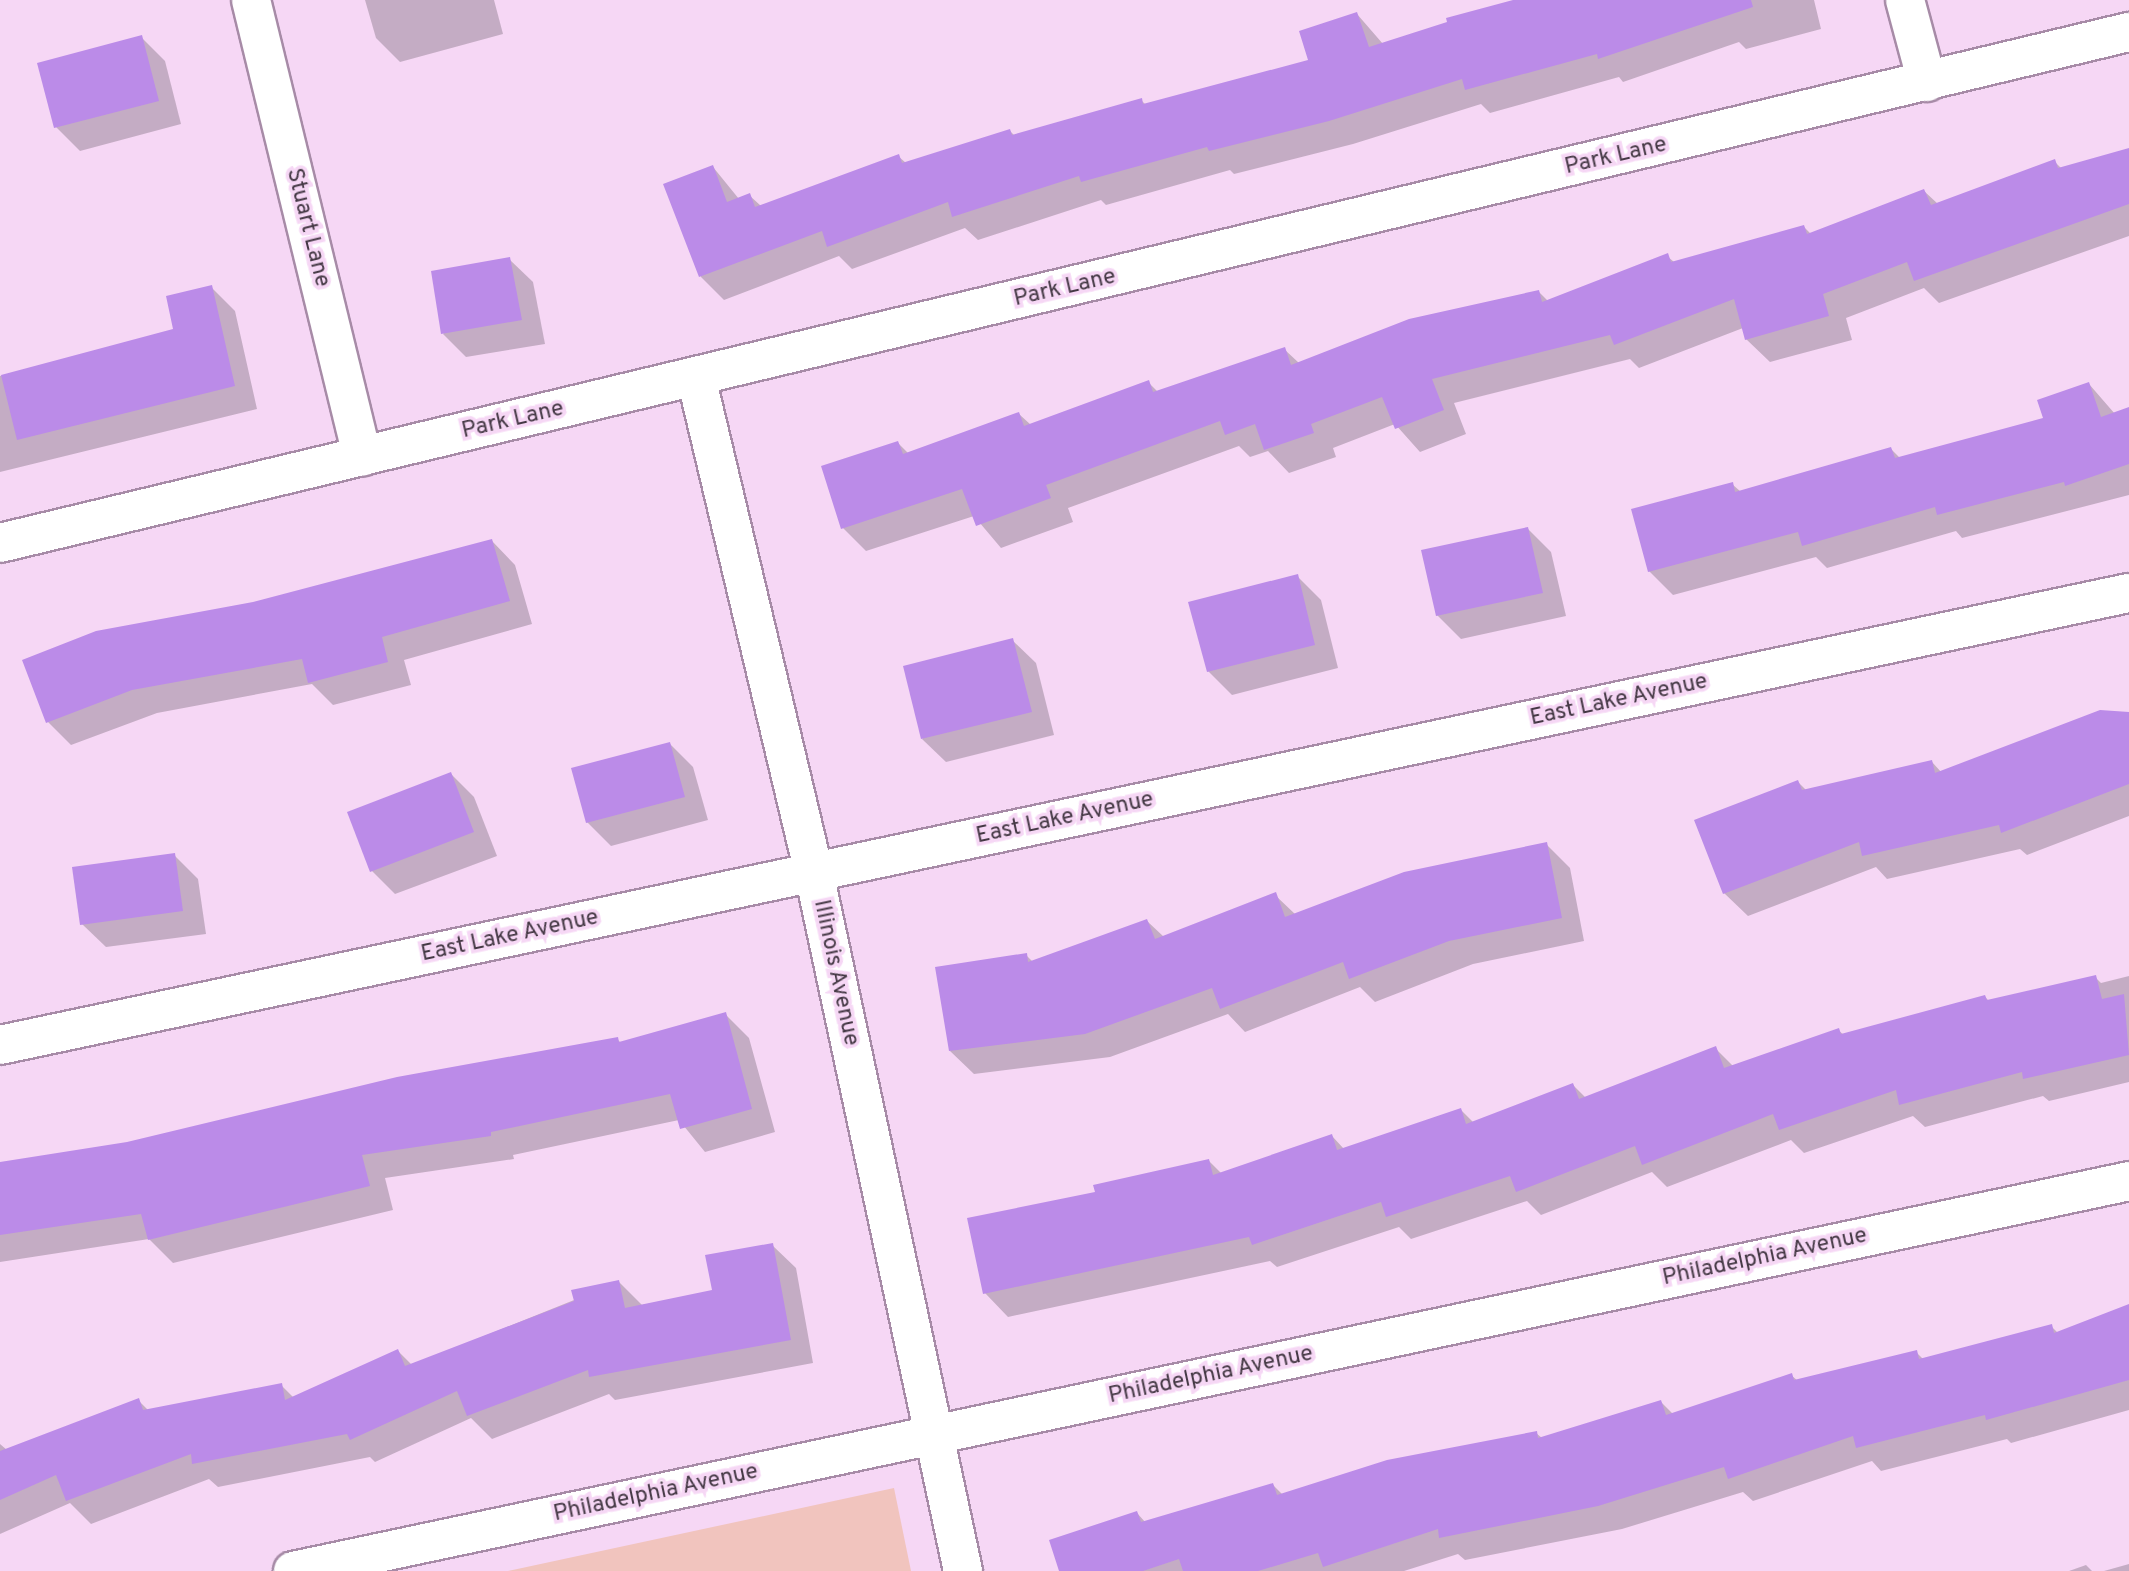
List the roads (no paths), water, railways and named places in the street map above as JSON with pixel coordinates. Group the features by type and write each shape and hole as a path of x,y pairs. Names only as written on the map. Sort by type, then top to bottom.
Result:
{"street":[{"name":"Stuart Lane","path":"251,0 362,457"},
{"path":"1905,0 1927,82"},
{"name":"Park Lane","path":"0,543 2129,32"},
{"name":"Illinois Avenue","path":"696,377 814,873 963,1571"},
{"name":"East Lake Avenue","path":"0,1045 2129,593"},
{"name":"Philadelphia Avenue","path":"293,1571 2129,1181"}]}
